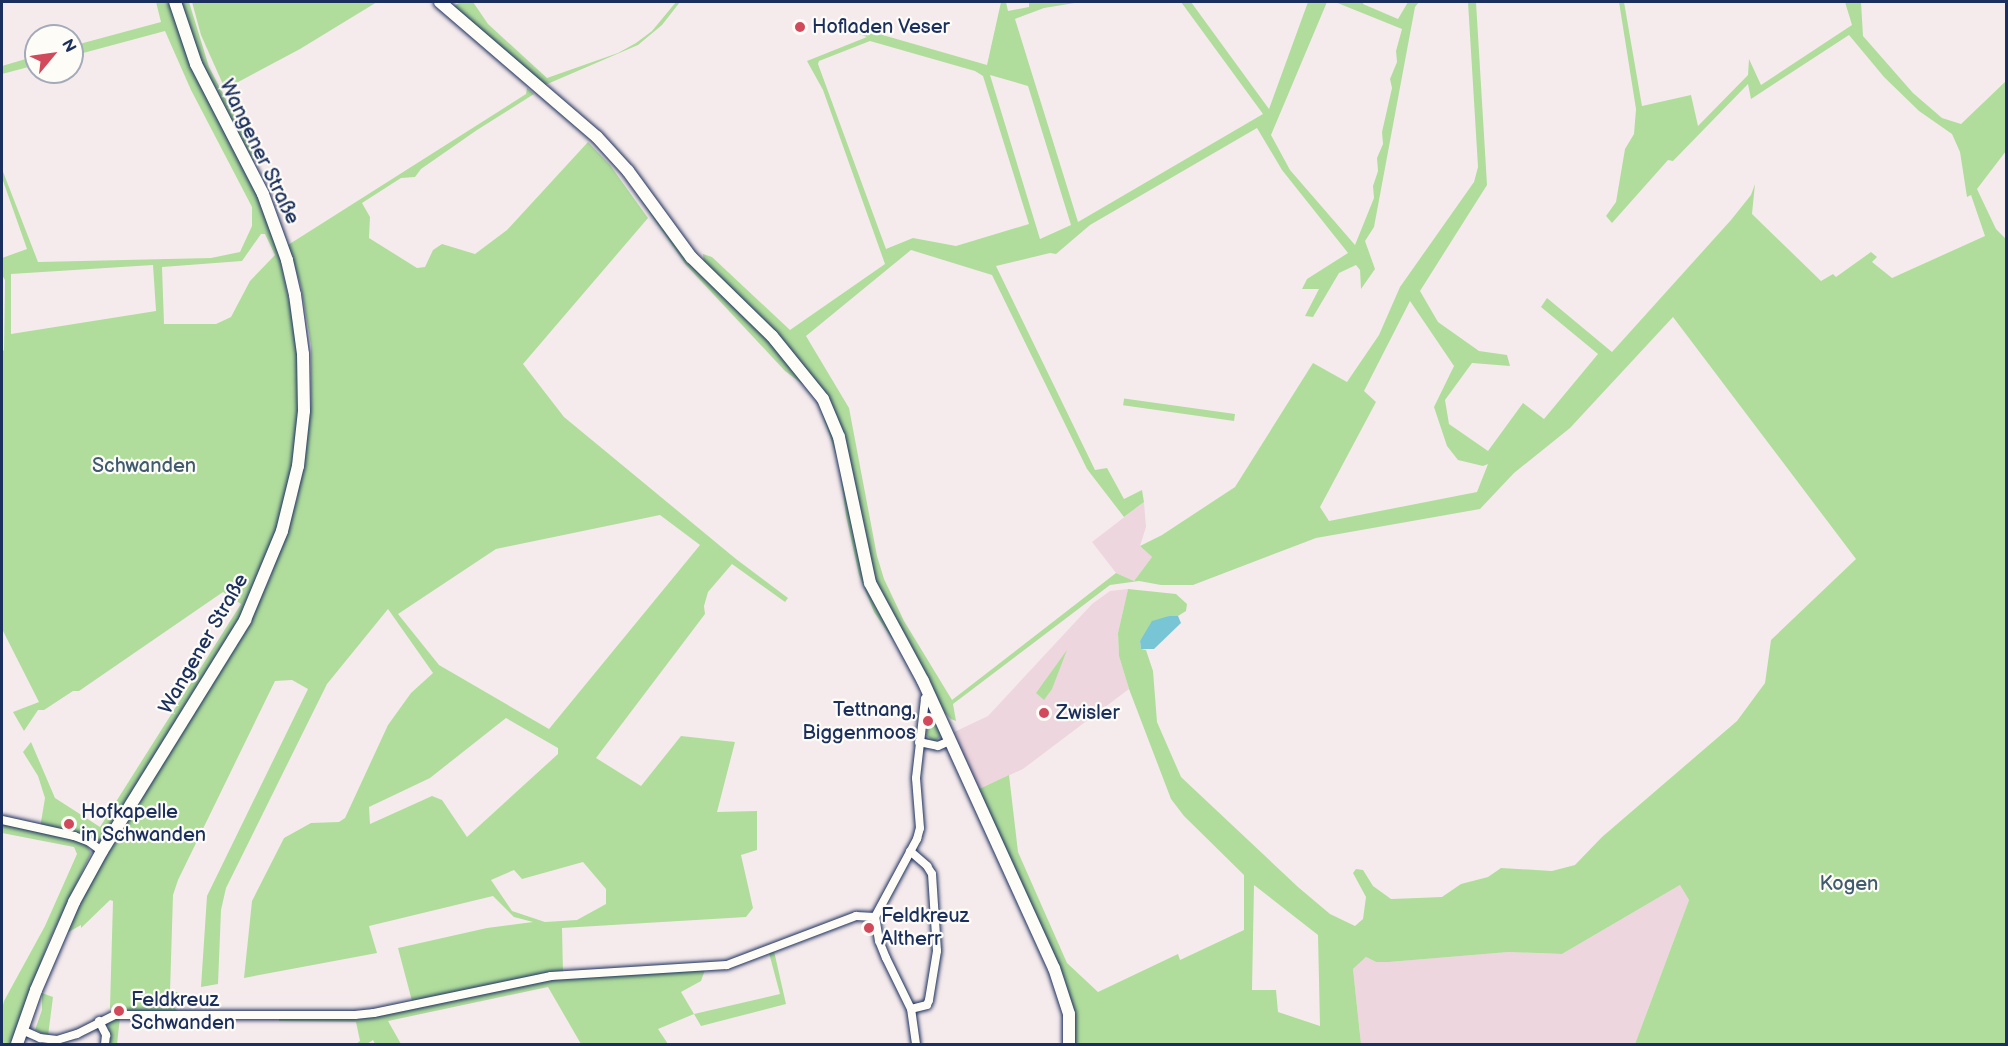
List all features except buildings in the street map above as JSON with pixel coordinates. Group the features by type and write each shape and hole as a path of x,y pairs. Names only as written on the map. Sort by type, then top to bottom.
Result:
{"main road":[{"name":"Wangener Straße","path":"18,1044 54,945 102,851 250,610 272,560 286,519 302,437 303,354 295,295 286,260 263,194 196,64 175,2"},
{"path":"440,2 597,137 628,171 692,257 765,328 814,387 829,412 839,437 870,583 909,652 1060,982 1069,1014 1069,1044"}],"street":[{"path":"916,1044 911,1009 886,958 878,935 875,916 920,828 916,783 925,699 929,694"},
{"path":"919,742 938,746 950,741"},
{"path":"2,820 74,836 88,841 102,851"},
{"path":"910,851 927,866 932,874 937,951 927,1005 911,1009"},
{"path":"22,1030 40,1038 57,1040 77,1034 115,1015 367,1014 551,976 727,965 856,916 875,916"},
{"path":"99,1021 106,1035 105,1044"}],"shaded area":[{"path":"1144,502 1146,527 1140,546 1152,557 1134,581 1116,573 1092,542"},
{"path":"1128,589 1118,633 1119,656 1129,689 1023,769 977,790 950,734 988,716 1092,604 1110,591"},
{"path":"1680,885 1689,900 1635,1044 1361,1044 1353,969 1366,957 1376,962 1389,962 1509,952 1562,954"}],"green space":[{"name":"Schwanden","path":"156,2 170,2 194,72 262,205 279,253 297,340 298,422 294,457 280,524 246,606 224,646 103,841 40,828 45,798 38,776 23,752 31,742 55,798 100,827 241,604 223,592 79,691 73,691 44,710 38,710 24,731 13,712 39,702 2,629 2,352 4,350 5,280 2,275 2,258 27,249 2,178 2,169 38,262 211,258 240,252 252,226 252,207 191,90 165,31 84,53 84,43 161,22","holes":["261,234 265,234 275,255 250,281 231,317 216,324 164,324 162,267 242,261","153,265 156,311 11,334 11,274"]},
{"path":"181,2 189,2 209,67 257,158 253,161 209,79 190,33"},
{"path":"192,2 377,2 300,49 225,89 201,35"},
{"path":"460,2 473,2 488,24 547,78 618,53 636,43 652,31 676,2 680,2 662,25 638,45 545,85 453,7"},
{"name":"Kogen","path":"1001,2 1006,2 1008,11 1029,7 1029,2 1081,2 1044,8 1015,19 1078,222 1263,114 1181,2 1191,2 1269,109 1308,2 1327,2 1271,135 1290,170 1355,245 1374,198 1373,186 1378,171 1377,158 1383,144 1382,132 1392,88 1390,79 1397,62 1396,51 1402,29 1335,2 1364,2 1363,4 1398,19 1408,2 1419,2 1415,7 1374,227 1365,241 1375,269 1361,289 1360,270 1356,265 1339,273 1313,317 1305,316 1319,289 1302,289 1307,279 1348,253 1282,170 1257,128 1090,225 1056,254 1050,253 996,266 1095,470 1107,468 1124,499 1142,490 1144,502 1124,517 1087,469 992,275 911,250 806,336 849,408 877,556 884,579 904,621 952,700 1116,573 1134,581 1152,557 1140,546 1162,535 1235,487 1313,363 1347,382 1379,335 1400,287 1474,182 1478,167 1468,2 1476,2 1487,185 1420,291 1438,322 1479,351 1507,355 1510,366 1472,363 1445,400 1449,424 1488,451 1523,403 1544,419 1598,354 1541,307 1547,298 1612,352 1731,220 1751,195 1755,184 1752,214 1821,281 1833,274 1836,277 1871,252 1877,257 1872,262 1892,278 1985,236 1971,195 1967,197 1960,152 1952,134 1919,111 1884,77 1849,35 1751,99 1748,84 1673,161 1668,160 1612,223 1606,216 1616,202 1625,149 1634,134 1636,109 1619,2 1624,2 1642,106 1691,95 1698,126 1748,75 1749,59 1761,85 1852,25 1845,2 1861,2 1863,36 1913,93 1942,118 1961,124 2006,81 2006,151 1977,189 1996,229 2006,239 2006,1044 1635,1044 1689,900 1680,885 1562,954 1509,952 1389,962 1376,962 1366,957 1353,969 1361,1044 1075,1044 1074,1014 1065,980 977,790 1009,775 1018,852 1067,963 1098,992 1178,954 1180,960 1244,930 1244,875 1184,816 1171,799 1129,689 1119,656 1118,633 1128,589 1176,594 1187,604 1186,611 1178,616 1169,616 1149,629 1140,641 1141,649 1146,650 1153,671 1157,722 1181,777 1298,887 1330,914 1355,926 1363,919 1366,897 1353,873 1356,869 1363,870 1373,886 1391,899 1442,897 1461,884 1488,877 1501,868 1552,871 1575,865 1602,837 1737,721 1765,683 1771,640 1856,559 1673,317 1570,428 1514,473 1480,509 1316,538 1193,585 1161,585 1139,581 1110,585 953,704 956,721 951,719 944,712 910,643 879,591 867,550 849,454 836,414 785,344 756,312 704,265 703,254 712,257 790,330 885,264 823,90 807,61 867,37 833,25 834,21 987,65","holes":["870,41 975,71 983,76 1029,224 956,246 913,238 886,249 818,64 819,61","990,75 1028,86 1071,225 1040,239","1410,301 1454,366 1434,407 1447,446 1458,460 1483,466 1488,464 1477,492 1329,521 1320,507 1376,402 1364,391","1254,885 1318,935 1320,1026 1278,1012 1276,990 1252,990"]},
{"path":"24,60 24,68 2,74 2,66"},
{"path":"527,88 534,94 421,169 415,177 401,178 362,203 370,217 369,238 417,268 425,267 433,250 442,244 475,254 507,230 588,142 610,165 648,218 523,364 564,417 736,559 788,598 785,602 732,564 708,592 704,606 705,614 596,758 641,786 681,736 735,742 717,812 757,811 757,850 741,855 753,908 746,917 562,928 563,973 412,1001 398,948 487,928 533,922 514,917 493,896 369,926 377,953 244,978 252,901 284,838 311,823 339,822 345,818 388,725 411,693 433,673 388,609 327,684 226,888 221,910 218,984 201,987 207,896 308,689 292,680 275,681 178,880 173,895 170,992 178,992 171,1003 179,1013 112,1012 110,1007 113,901 110,900 81,928 81,925 65,934 97,870 247,627 270,578 297,499 311,404 311,345 301,286 288,245 526,94","holes":["660,515 700,545 549,729 439,665 398,614 496,549","506,718 558,748 558,754 467,837 442,800 432,796 370,824 369,807 430,778","583,862 606,889 606,904 577,920 545,922 512,911 491,880 514,870 522,879"]},
{"path":"643,199 809,389 785,371 686,265 641,200"},
{"path":"817,398 837,439 852,519 893,640 874,612 859,575 846,516 839,463"},
{"path":"1124,398 1235,414 1234,421 1123,405"},
{"path":"1067,650 1052,689 1044,700 1036,693"},
{"path":"929,709 942,735 934,742 926,735"},
{"path":"2,822 80,841 88,847 91,853 49,941 11,1044 2,1044 4,1001 45,926 77,854 74,847 2,833"},
{"path":"774,951 786,1004 701,1026 694,1014 780,994 769,953"},
{"path":"705,970 701,981 681,992 694,1014 658,1029 668,1044 581,1044 548,987 388,1021 401,1044 375,1044 373,1040 367,1044 356,1044 360,1041 356,1022 279,1021 279,1019 364,1016 532,981"},
{"path":"42,993 53,997 48,1036 35,1030 42,1010"},
{"path":"120,1017 117,1044 107,1044 109,1020"}],"water":[{"path":"1178,616 1181,623 1154,649 1141,649 1140,641 1152,621"}],"place":[{"name":"Hofladen Veser","path":"800,27"},
{"name":"Zwisler","path":"1044,713"},
{"name":"Tettnang, Biggenmoos","path":"928,721"},
{"name":"Hofkapelle in Schwanden","path":"69,824"},
{"name":"Feldkreuz Altherr","path":"869,928"},
{"name":"Feldkreuz Schwanden","path":"119,1011"}]}
